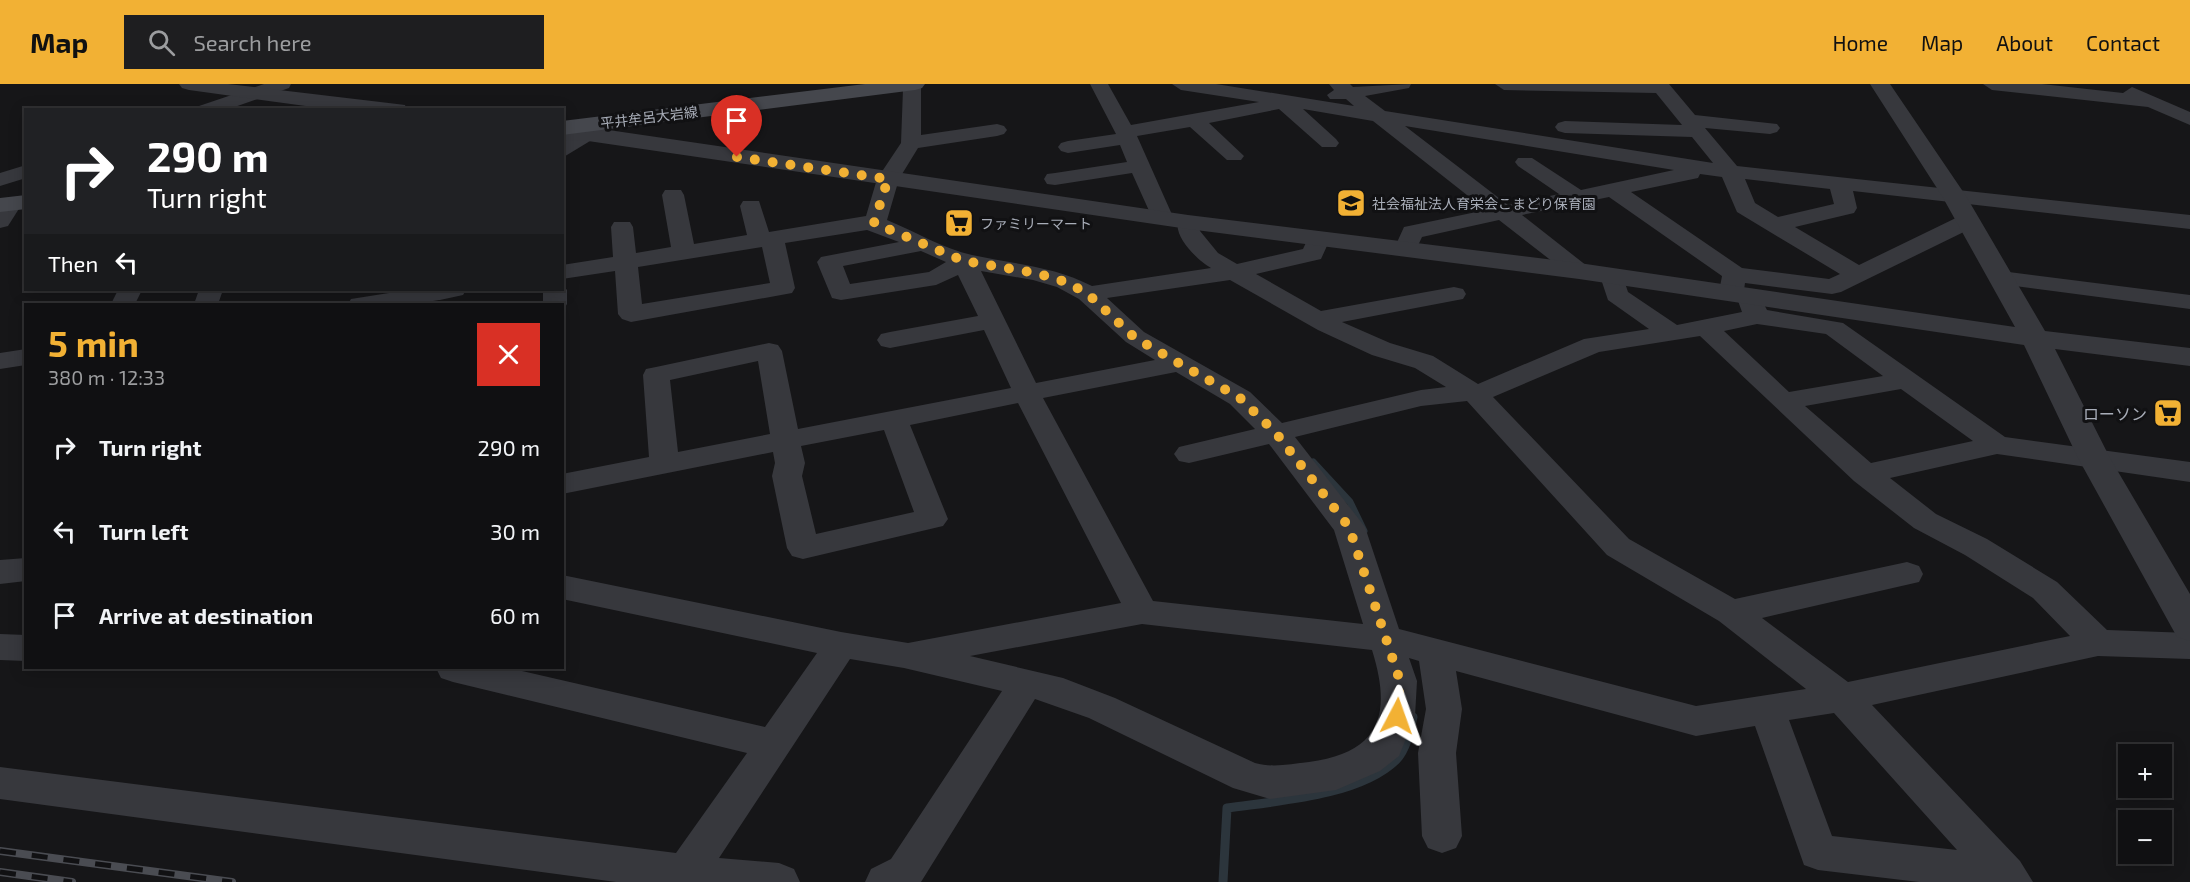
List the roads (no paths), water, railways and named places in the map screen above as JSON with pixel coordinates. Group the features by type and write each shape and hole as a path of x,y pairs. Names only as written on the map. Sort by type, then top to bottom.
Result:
{"main road":[{"name":"平井牟呂大岩線","path":"564,131 913,84"}],"street":[{"path":"189,84 252,94 379,108"},
{"path":"212,108 282,84"},
{"path":"874,223 888,179 911,143 913,84 907,84"},
{"path":"1100,84 1140,166 1175,220 1189,232 1210,258 1318,320 1381,349 1424,362 1474,393 1618,547 1731,612 1842,697 2008,878"},
{"path":"1181,84 1708,169 2190,222"},
{"path":"1068,147 1194,120 1290,103 1345,88 1402,84"},
{"path":"1503,84 1660,86 1731,172 1745,207 1857,274"},
{"path":"1880,84 1954,196 2001,278 2034,336 2094,458 2190,627"},
{"path":"1992,84 2190,109"},
{"path":"2114,84 2190,119"},
{"path":"1345,88 1579,270"},
{"path":"1290,103 1329,143"},
{"path":"1194,120 1234,156"},
{"path":"1565,127 1693,125 1770,128"},
{"path":"1609,128 1630,156"},
{"path":"911,143 997,130"},
{"path":"564,131 1175,220 1579,270 1952,328 2034,336 2190,357"},
{"path":"564,151 588,134"},
{"path":"1525,162 1576,196"},
{"path":"1055,179 1140,166"},
{"path":"1406,249 1412,232 1708,169"},
{"path":"0,180 24,172"},
{"path":"1774,225 1846,208 1840,183"},
{"path":"1612,189 1743,295 1834,328 1997,446"},
{"path":"673,195 684,252"},
{"path":"622,227 631,314 783,288 766,239 751,206"},
{"path":"1189,454 1421,398 1474,393 1514,381 1593,345 1705,327 1743,295 1832,287 1968,221"},
{"path":"564,272 874,223 964,261 1036,273 1066,282 1088,294 1135,338 1240,398 1276,433 1349,527 1407,644 1444,709 1437,753 1442,836"},
{"path":"1088,294 1233,272 1313,254 1319,237"},
{"path":"923,244 829,262 841,293 936,278 964,261"},
{"path":"964,261 1027,393 1142,612"},
{"path":"1612,276 1617,296 1672,333"},
{"path":"2001,278 2190,302"},
{"path":"367,303 447,291"},
{"path":"1318,320 1454,294"},
{"path":"890,340 993,321"},
{"path":"1705,327 1865,474 1925,521 1976,548 2045,590 2098,643"},
{"path":"664,463 656,375 769,351 790,463 787,476 802,548 932,519 894,419"},
{"path":"0,361 24,357"},
{"path":"564,484 1180,363"},
{"path":"1783,401 1906,380"},
{"path":"1865,474 1997,446 2190,472"},
{"path":"0,572 24,569"},
{"path":"1731,612 1907,574"},
{"path":"564,587 841,645 904,655 1050,688 1102,708 1247,777 1270,783 1295,782 1336,774 1367,760 1386,745 1397,716 1400,681 1407,644"},
{"path":"904,655 1142,612 1407,644 1696,721 1842,697 2098,643 2190,646"},
{"path":"686,873 841,645"},
{"path":"0,647 24,648"},
{"path":"457,669 773,744"},
{"path":"886,882 905,872 1026,683"},
{"path":"1767,709 1818,852 2008,878"},
{"path":"0,783 686,873 779,882"}],"waterway":[{"path":"1313,462 1350,502 1364,531"},
{"path":"1223,882 1227,808 1316,795 1361,782 1396,760 1407,740 1413,717"}],"railway":[{"path":"0,851 232,882"},
{"path":"0,872 72,882"}],"place":[{"name":"社会福祉法人育栄会こまどり保育園","path":"1351,203"},
{"name":"ファミリーマート","path":"959,223"},
{"name":"ローソン","path":"2168,413"}]}
